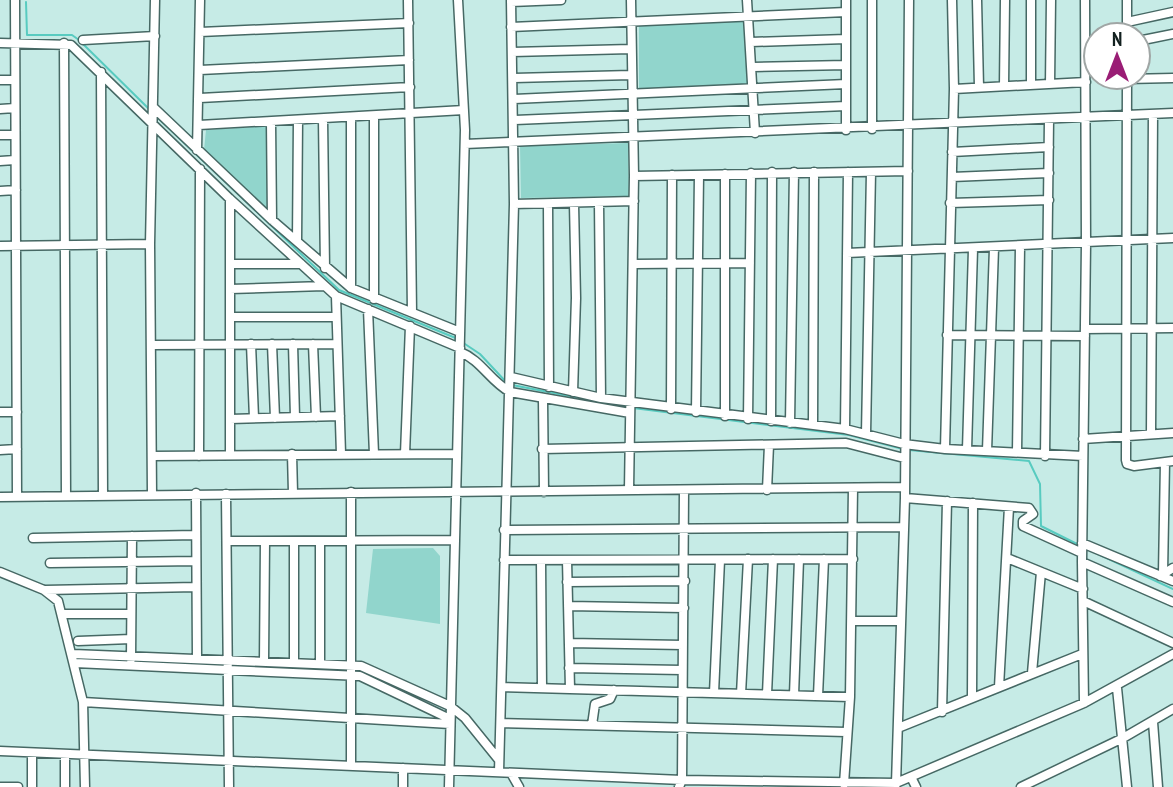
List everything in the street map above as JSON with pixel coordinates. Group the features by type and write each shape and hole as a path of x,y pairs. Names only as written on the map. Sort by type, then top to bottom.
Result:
{"street":[{"path":"15,0 17,496"},
{"path":"152,494 150,244 155,0"},
{"path":"197,150 200,0"},
{"path":"408,0 412,312"},
{"path":"449,787 465,144 458,0"},
{"path":"499,772 515,142 511,1 561,0"},
{"path":"629,490 635,176 631,0"},
{"path":"747,0 755,132"},
{"path":"846,0 846,130"},
{"path":"872,0 872,129"},
{"path":"896,785 905,498 909,0"},
{"path":"945,449 954,89 952,0"},
{"path":"977,0 978,88"},
{"path":"1004,86 1005,0"},
{"path":"1031,0 1031,85"},
{"path":"1051,0 1051,84"},
{"path":"1085,0 1085,21"},
{"path":"1127,0 1127,21"},
{"path":"511,27 630,24 846,12"},
{"path":"1132,21 1173,12"},
{"path":"201,32 409,23"},
{"path":"1152,38 1173,34"},
{"path":"83,40 155,36"},
{"path":"751,42 846,39"},
{"path":"0,43 71,45 230,199 336,296 460,350 510,385 543,400 630,413"},
{"path":"64,43 66,496"},
{"path":"512,52 631,49"},
{"path":"200,70 409,60"},
{"path":"753,67 846,65"},
{"path":"101,72 103,496"},
{"path":"514,78 631,75"},
{"path":"1152,78 1173,78"},
{"path":"0,80 15,80"},
{"path":"954,89 1082,82"},
{"path":"514,99 846,85"},
{"path":"200,98 410,87"},
{"path":"1084,703 1082,553 1086,91"},
{"path":"1127,91 1125,436 1128,464 1169,461 1161,575"},
{"path":"515,120 846,106"},
{"path":"153,107 272,220 351,288 460,332"},
{"path":"0,108 15,108"},
{"path":"199,125 464,110"},
{"path":"465,144 872,129 1173,113"},
{"path":"1150,434 1153,114"},
{"path":"374,116 374,299"},
{"path":"351,117 351,288"},
{"path":"323,119 325,268"},
{"path":"298,120 298,241"},
{"path":"1045,456 1049,120"},
{"path":"271,122 272,220"},
{"path":"0,135 15,135"},
{"path":"952,152 1049,147"},
{"path":"0,161 15,160"},
{"path":"199,456 200,169"},
{"path":"635,176 908,171"},
{"path":"790,423 794,172"},
{"path":"813,425 814,172"},
{"path":"845,429 848,172"},
{"path":"866,434 871,172"},
{"path":"748,419 751,173"},
{"path":"771,421 772,173"},
{"path":"952,177 1049,173"},
{"path":"725,174 725,416"},
{"path":"671,409 672,175"},
{"path":"696,412 699,175"},
{"path":"0,191 16,190"},
{"path":"230,199 230,456"},
{"path":"514,204 634,201"},
{"path":"950,203 1049,201"},
{"path":"599,203 601,398"},
{"path":"548,204 549,387"},
{"path":"573,392 576,298 574,204"},
{"path":"847,253 1048,246 1173,238"},
{"path":"0,246 150,244"},
{"path":"1017,452 1020,247"},
{"path":"987,451 994,248"},
{"path":"967,450 972,249"},
{"path":"634,264 750,263"},
{"path":"231,264 301,264"},
{"path":"230,289 324,286"},
{"path":"336,296 341,454"},
{"path":"369,309 374,454"},
{"path":"230,317 336,317"},
{"path":"405,454 410,326"},
{"path":"947,335 1047,335 1173,328"},
{"path":"251,344 254,418"},
{"path":"272,344 275,418"},
{"path":"293,344 295,417"},
{"path":"313,344 316,417"},
{"path":"151,345 337,344"},
{"path":"510,385 549,387 671,409 845,429 904,444 1045,456 1083,456"},
{"path":"543,400 544,492"},
{"path":"0,412 17,411"},
{"path":"230,419 340,416"},
{"path":"1083,439 1173,433"},
{"path":"542,449 846,443 904,458"},
{"path":"767,490 769,445"},
{"path":"0,450 17,449"},
{"path":"292,454 293,493"},
{"path":"152,456 457,454"},
{"path":"0,497 904,487"},
{"path":"844,784 850,697 853,488"},
{"path":"680,783 686,560 684,490"},
{"path":"351,492 351,766"},
{"path":"196,493 197,658"},
{"path":"226,494 229,541 229,787"},
{"path":"905,498 1029,508 1033,514 1023,521 1023,527 1082,553 1173,602"},
{"path":"942,712 947,501"},
{"path":"972,698 973,503"},
{"path":"999,687 1009,507"},
{"path":"504,530 904,527"},
{"path":"33,538 196,535"},
{"path":"131,661 132,536"},
{"path":"229,541 455,540"},
{"path":"264,660 265,541"},
{"path":"294,541 294,662"},
{"path":"320,541 320,663"},
{"path":"1082,553 1161,575 1173,581"},
{"path":"1007,558 1083,589"},
{"path":"714,693 720,559"},
{"path":"741,694 748,559"},
{"path":"767,694 772,559"},
{"path":"794,695 799,559"},
{"path":"818,696 824,559"},
{"path":"504,560 853,559"},
{"path":"50,563 196,561"},
{"path":"541,561 542,688"},
{"path":"567,561 570,689"},
{"path":"1161,575 1173,568"},
{"path":"1032,673 1041,572"},
{"path":"1,574 44,590 58,601 83,702 85,787"},
{"path":"567,582 685,580"},
{"path":"44,590 196,587"},
{"path":"1083,601 1173,643"},
{"path":"568,606 684,608"},
{"path":"63,614 131,614"},
{"path":"852,621 901,621"},
{"path":"78,641 131,639"},
{"path":"569,643 683,645"},
{"path":"898,728 1082,653"},
{"path":"0,751 499,772 680,783 896,785 911,776 1116,688 1173,654"},
{"path":"131,661 197,658 368,667 450,706 465,718 499,760"},
{"path":"74,659 351,675 368,678 450,722"},
{"path":"569,668 682,670"},
{"path":"502,687 850,697"},
{"path":"1116,688 1127,787"},
{"path":"592,725 595,704 610,699 614,690"},
{"path":"83,702 450,722"},
{"path":"1021,787 1123,738 1173,709"},
{"path":"1153,722 1158,787"},
{"path":"501,723 846,732"},
{"path":"32,753 32,787"},
{"path":"65,755 65,787"},
{"path":"403,768 403,787"},
{"path":"511,773 519,787"},
{"path":"911,776 916,787"},
{"path":"0,787 18,787"}],"green space":[{"path":"745,19 749,85 639,90 639,26"},
{"path":"269,126 271,212 204,150 206,130"},
{"path":"628,143 629,196 521,198 520,146"},
{"path":"433,548 440,556 440,624 366,613 373,549"}],"waterway":[{"path":"26,2 27,35 72,35 79,40"},
{"path":"83,44 148,108"},
{"path":"157,117 339,290 458,339"},
{"path":"462,342 480,354 507,383"},
{"path":"512,385 627,407"},
{"path":"633,408 849,435 903,449"},
{"path":"909,450 1029,461 1040,484 1041,526 1077,544"},
{"path":"1098,554 1173,589"}]}
